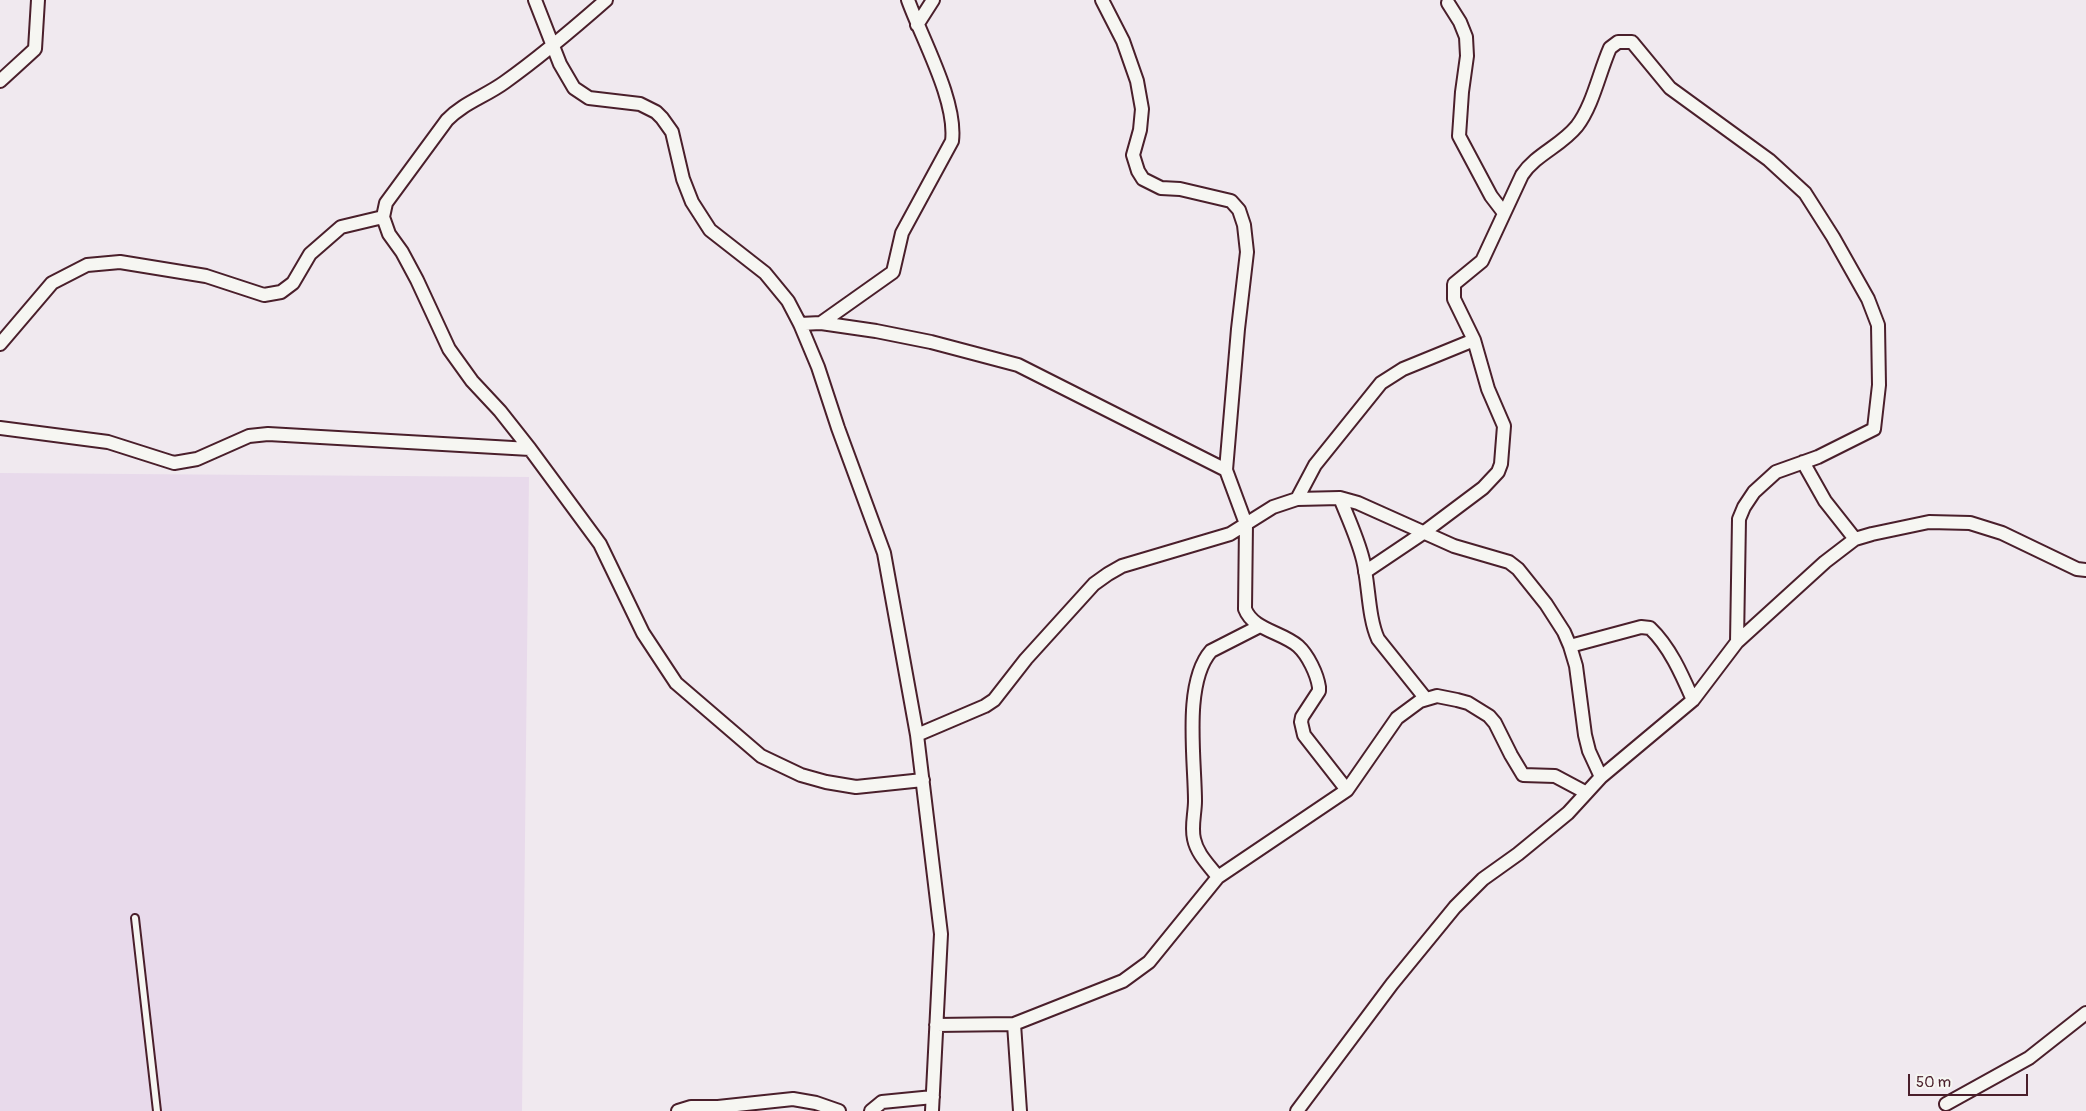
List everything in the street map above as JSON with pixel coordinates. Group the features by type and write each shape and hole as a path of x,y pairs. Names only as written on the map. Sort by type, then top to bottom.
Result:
{"street":[{"path":"0,81 35,49 38,0"},
{"path":"535,0 560,64 574,88 589,98 640,104 656,112 662,118 672,132 692,202 710,230 765,273 788,301 818,367 838,428 884,553 917,735 941,934 932,1111"},
{"path":"606,0 503,84 457,109 386,203 383,217 389,234 402,252 417,280 449,349 472,381 500,411 530,449 600,544 643,633 676,683 761,756 801,775 826,782 856,787 923,780"},
{"path":"821,323 894,272 902,233 952,141 953,131 937,71 908,0"},
{"path":"917,25 933,0"},
{"path":"1102,0 1123,41 1138,80 1142,109 1140,130 1134,155 1138,171 1143,179 1161,188 1180,190 1231,201 1240,210 1247,252 1226,470 1246,524 1245,609 1247,614 1260,626 1298,647 1313,670 1319,692 1302,717 1301,722 1304,734 1347,790"},
{"path":"1448,3 1460,22 1466,37 1467,56 1459,136 1491,196 1504,213"},
{"path":"1365,572 1424,532 1483,488 1498,472 1501,464 1504,426 1488,389 1474,340 1454,300 1454,284 1482,261 1528,166 1567,137 1577,126 1585,112 1610,48 1618,42 1632,42 1670,88 1769,160 1805,193 1834,237 1874,313 1878,325 1879,385 1875,426 1870,432 1818,457 1776,472 1766,479 1744,506 1739,519 1737,642"},
{"path":"0,344 52,283 87,265 120,262 206,276 264,295 281,292 293,283 310,254 341,227 383,217"},
{"path":"800,324 821,323 876,330 931,342 1018,365 1226,470"},
{"path":"1297,499 1315,465 1381,383 1403,369 1474,340"},
{"path":"0,428 108,442 174,463 197,459 249,436 268,434 530,449"},
{"path":"1804,462 1825,501 1855,539"},
{"path":"917,735 986,706 994,700 1026,659 1094,584 1122,566 1230,534 1273,507 1297,499 1340,498 1358,503 1454,546 1509,562 1518,570 1546,604 1564,632 1570,646 1576,666 1585,735 1589,751 1601,777"},
{"path":"1340,498 1363,558 1373,627 1378,639 1426,699"},
{"path":"1297,1111 1392,984 1455,907 1483,879 1518,854 1568,813 1585,792 1601,777 1693,700 1737,642 1825,562 1855,539 1929,522 1970,523 2002,533 2077,569 2086,570"},
{"path":"1218,877 1198,851 1193,837 1195,801 1192,727 1198,679 1206,657 1211,651 1260,626"},
{"path":"1570,646 1641,627 1650,628 1660,636 1693,700"},
{"path":"936,1025 1014,1024 1123,981 1149,962 1218,877 1347,790 1397,718 1408,708 1426,699 1437,696 1468,703 1489,716 1495,723 1523,775 1555,776 1585,792"},
{"path":"1946,1104 2029,1058 2086,1013"},
{"path":"1014,1024 1020,1111"},
{"path":"871,1111 882,1102 933,1097"},
{"path":"678,1111 691,1107 718,1107 793,1099 816,1103 839,1111"}],"lane":[{"path":"135,918 157,1111"}],"shaded area":[{"path":"0,473 529,477 522,1111 0,1111"}]}
